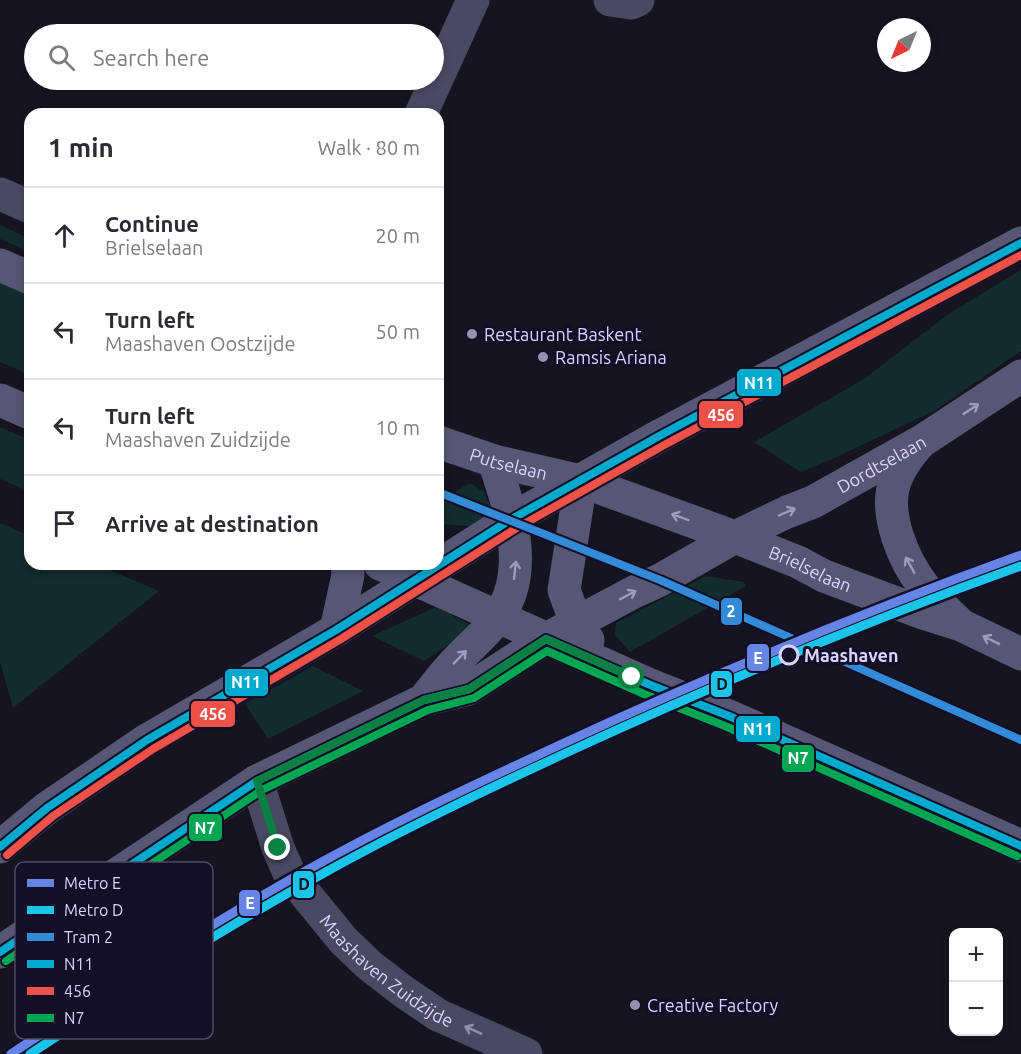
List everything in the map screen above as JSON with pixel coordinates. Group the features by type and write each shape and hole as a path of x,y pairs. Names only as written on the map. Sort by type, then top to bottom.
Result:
{"main road":[{"path":"444,562 510,520 722,402 1021,243"},
{"path":"0,265 24,275"},
{"name":"Dordtselaan","path":"424,700 469,689 546,639 660,580 735,537 813,502 922,441 1021,376"},
{"path":"0,400 24,410"},
{"path":"922,441 907,457 895,481 892,508 897,534 903,552 926,590 961,625"},
{"name":"Putselaan","path":"444,444 494,461 581,481"},
{"path":"135,862 257,781 424,700 462,654 498,617 511,591 516,566 508,504 494,461"},
{"path":"581,481 735,537"},
{"path":"581,481 564,590 576,623 614,669"},
{"name":"Brielselaan","path":"735,537 798,562 824,576 961,625 1021,654"},
{"path":"336,630 348,570"},
{"path":"394,570 614,669 729,716 1021,846"},
{"path":"0,847 47,808 147,740 336,630 432,570"},
{"path":"0,952 15,942"}],"street":[{"path":"444,64 473,0"},
{"path":"610,0 630,3 638,0"},
{"path":"424,108 432,90"},
{"path":"0,194 24,204"},
{"name":"Maashaven Zuidzijde","path":"257,781 278,848 290,875 343,940 369,965 438,1015 526,1054"}],"green space":[{"path":"0,225 24,236 24,249 0,239"},
{"path":"1021,270 1021,351 936,410 801,472 754,442 864,379 947,315"},
{"path":"0,278 24,289 24,372 0,362"},
{"path":"0,427 24,437 24,489 0,479"},
{"path":"470,483 484,492 496,519 479,527 444,524 444,498"},
{"path":"0,523 24,533 24,570 110,570 159,591 13,708 0,662"},
{"path":"706,576 744,582 746,586 630,652 615,635 616,623"},
{"path":"436,607 475,627 424,661 372,636"},
{"path":"313,666 363,691 268,739 245,704"}],"metro line":[{"name":"E","path":"213,925 350,847 564,743 677,692 848,621 1021,555"},
{"name":"D","path":"213,937 354,857 445,810 568,752 849,631 1021,566"},
{"name":"E","path":"11,1054 34,1039"},
{"name":"D","path":"30,1054 53,1039"}],"tram line":[{"name":"2","path":"444,494 660,580 1021,740"}],"transit line":[{"name":"N11","path":"444,562 510,520 661,435 1021,243"},
{"name":"456","path":"7,855 53,816 153,749 341,639 515,529 666,444 1021,255"},
{"name":"N11","path":"0,847 47,808 147,740 336,630 431,570"},
{"name":"N11","path":"135,862 257,781 424,700 469,689 546,639 648,684 729,716 1021,846"},
{"name":"N7","path":"154,862 262,790 428,710 474,698 547,651 644,694 725,726 1017,856"},
{"name":"N11","path":"0,952 15,942"},
{"name":"N7","path":"6,961 15,955"}],"place":[{"name":"Restaurant Baskent","path":"472,334"},
{"name":"Ramsis Ariana","path":"543,357"},
{"name":"Maashaven","path":"789,655"},
{"name":"Creative Factory","path":"635,1005"}],"route":[{"path":"278,848 257,781 424,700 469,689 546,639 632,677"}]}
